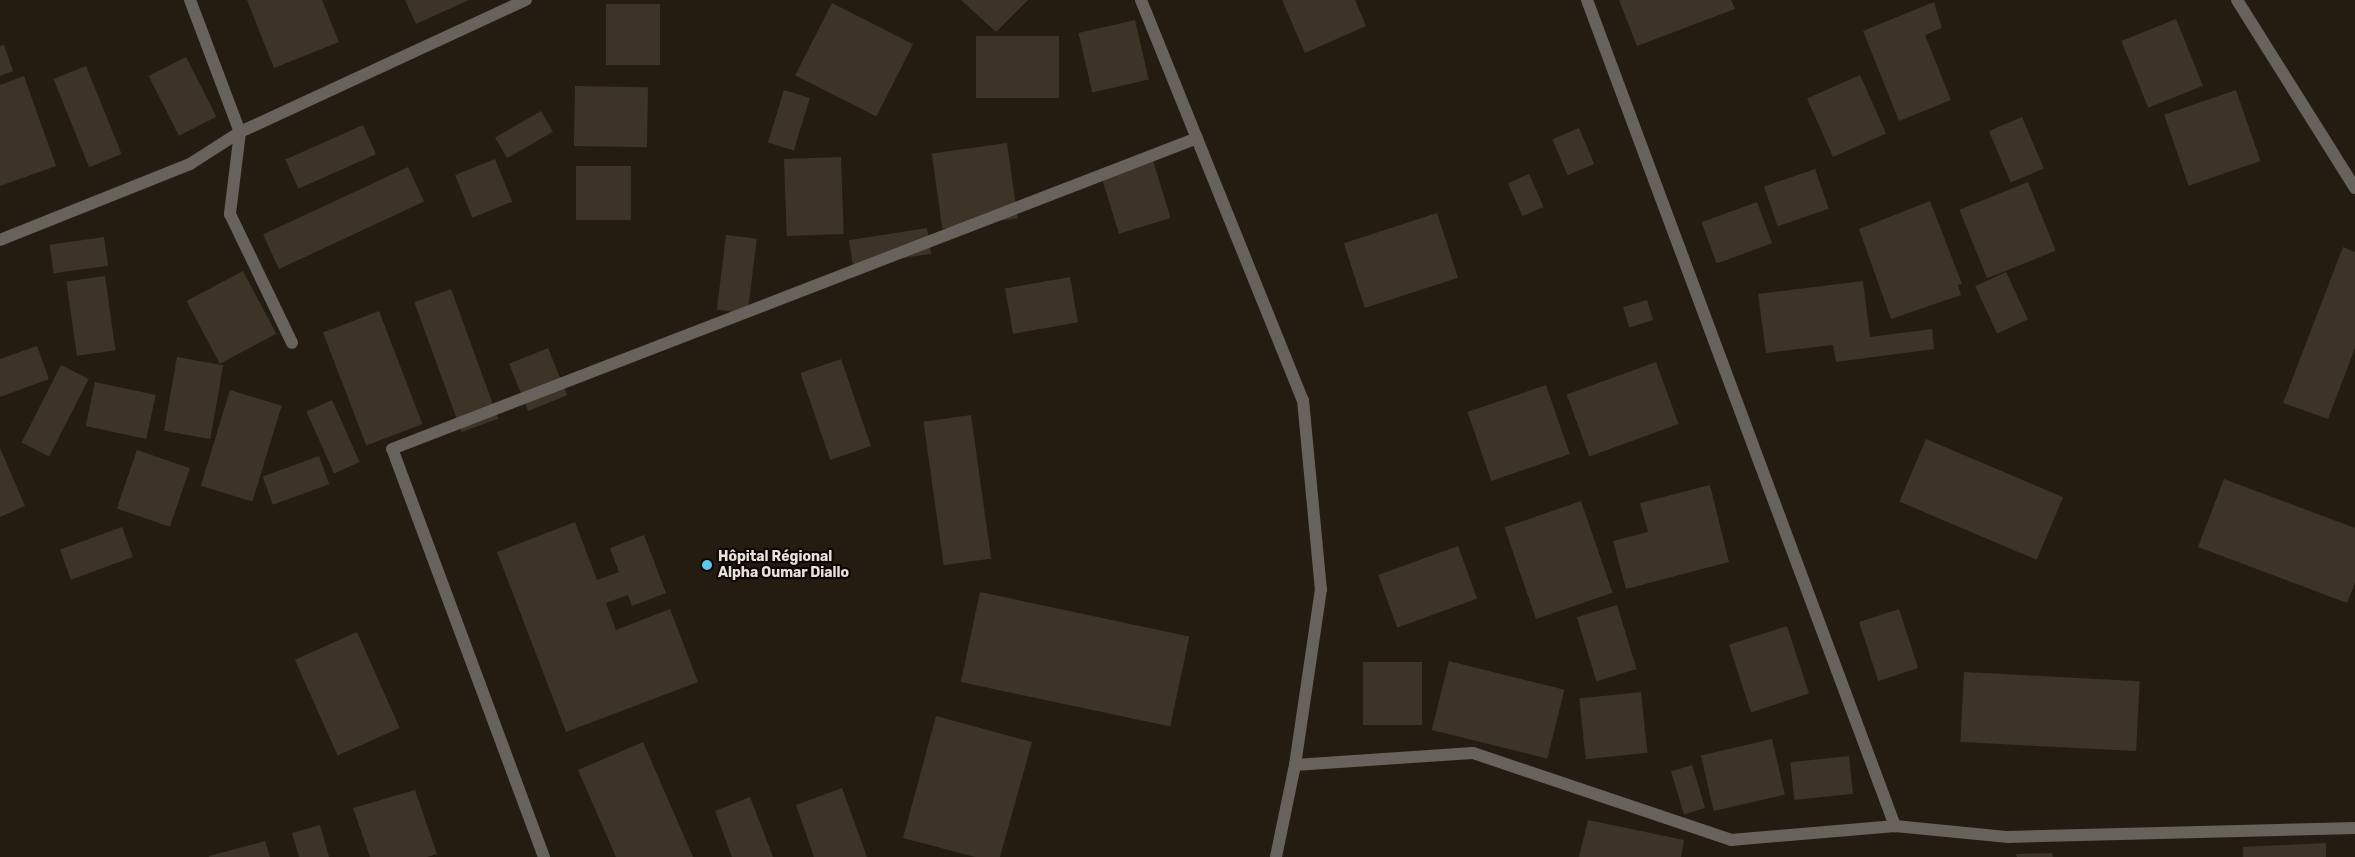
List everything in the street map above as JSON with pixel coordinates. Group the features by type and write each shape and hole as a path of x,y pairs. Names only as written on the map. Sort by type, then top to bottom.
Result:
{"street":[{"path":"190,0 240,132 230,214 292,343"},
{"path":"0,240 190,164 240,132 526,0"},
{"path":"1140,0 1303,400 1321,589 1294,765 1276,857"},
{"path":"1587,0 1895,826"},
{"path":"2237,0 2355,188"},
{"path":"544,857 392,449 1197,138"},
{"path":"1294,765 1474,753 1731,840 1895,826 2008,837 2355,828"}],"building":[{"path":"247,0 322,0 339,42 274,68"},
{"path":"405,0 469,0 416,24"},
{"path":"961,0 1028,0 996,32"},
{"path":"1282,0 1355,0 1366,26 1305,53"},
{"path":"1619,0 1731,0 1735,9 1637,46"},
{"path":"1934,2 1942,28 1925,35 1951,100 1899,121 1863,31"},
{"path":"832,3 913,44 876,116 795,75"},
{"path":"606,4 660,4 660,65 606,65"},
{"path":"2176,19 2203,86 2148,108 2121,41"},
{"path":"1135,20 1149,79 1092,92 1078,33"},
{"path":"976,36 1059,36 1059,98 976,98"},
{"path":"4,45 13,71 0,76 0,46"},
{"path":"186,57 216,117 179,136 149,76"},
{"path":"86,66 122,154 89,167 54,79"},
{"path":"1860,75 1886,133 1833,157 1807,99"},
{"path":"24,76 56,166 0,186 0,85"},
{"path":"575,86 648,87 647,147 574,146"},
{"path":"784,90 810,98 794,150 768,143"},
{"path":"2236,90 2260,161 2189,186 2164,115"},
{"path":"541,111 553,132 507,158 495,138"},
{"path":"2022,117 2044,169 2011,183 1989,131"},
{"path":"363,125 376,154 298,189 285,160"},
{"path":"1579,128 1594,164 1568,175 1552,139"},
{"path":"1007,143 1018,218 942,229 932,154"},
{"path":"1151,154 1171,218 1119,234 1099,170"},
{"path":"841,157 844,234 787,236 784,159"},
{"path":"495,159 512,202 472,218 455,175"},
{"path":"576,166 631,166 631,220 576,220"},
{"path":"408,167 424,201 279,269 263,235"},
{"path":"1815,169 1829,209 1778,226 1764,187"},
{"path":"1529,174 1544,207 1523,216 1508,183"},
{"path":"2028,182 2056,251 1987,278 1959,210"},
{"path":"1930,201 1962,284 1958,285 1961,295 1891,319 1859,229"},
{"path":"1757,202 1772,243 1717,264 1702,222"},
{"path":"1437,213 1458,278 1365,308 1344,243"},
{"path":"927,228 931,254 853,266 849,240"},
{"path":"726,235 757,239 748,313 717,309"},
{"path":"104,237 108,266 54,273 50,245"},
{"path":"2343,247 2355,252 2355,348 2328,419 2283,403"},
{"path":"243,271 276,334 220,364 186,301"},
{"path":"2006,272 2028,319 1997,333 1975,286"},
{"path":"105,276 115,350 77,356 66,281"},
{"path":"1070,277 1078,322 1013,334 1005,288"},
{"path":"1863,281 1870,337 1932,329 1934,349 1836,362 1833,345 1766,353 1758,294"},
{"path":"451,289 498,419 462,432 414,302"},
{"path":"1647,300 1653,320 1629,327 1623,307"},
{"path":"379,311 422,424 366,445 323,333"},
{"path":"37,346 49,379 0,397 0,359"},
{"path":"548,348 567,395 528,411 509,364"},
{"path":"177,357 223,365 210,439 164,431"},
{"path":"841,359 871,446 830,460 800,373"},
{"path":"1656,362 1679,424 1589,457 1567,394"},
{"path":"61,365 89,379 49,457 22,443"},
{"path":"95,382 156,395 146,439 86,426"},
{"path":"1546,385 1570,454 1491,481 1468,412"},
{"path":"230,390 282,406 252,501 201,486"},
{"path":"332,400 360,462 334,474 306,411"},
{"path":"971,415 991,559 944,565 923,422"},
{"path":"1926,439 2063,497 2037,560 1899,502"},
{"path":"0,448 25,506 0,517"},
{"path":"137,450 190,468 170,527 117,509"},
{"path":"319,456 329,484 273,505 263,477"},
{"path":"2224,479 2355,528 2355,583 2347,603 2198,547"},
{"path":"1710,485 1729,562 1626,589 1613,541 1648,532 1640,503"},
{"path":"1581,501 1613,593 1536,619 1504,527"},
{"path":"575,522 597,580 619,572 610,548 644,535 666,593 632,606 628,595 606,603 616,630 670,609 698,682 566,732 497,552"},
{"path":"122,527 133,557 71,580 60,550"},
{"path":"1458,546 1477,599 1397,628 1378,575"},
{"path":"980,592 1189,636 1170,726 961,682"},
{"path":"1617,605 1637,669 1596,681 1577,617"},
{"path":"1899,609 1918,668 1878,681 1859,622"},
{"path":"1787,626 1809,694 1751,712 1729,645"},
{"path":"357,632 400,728 338,756 295,660"},
{"path":"1449,661 1564,690 1547,759 1432,730"},
{"path":"1363,662 1422,662 1422,725 1363,725"},
{"path":"1964,672 2140,681 2136,751 1960,742"},
{"path":"1641,692 1647,753 1586,759 1579,698"},
{"path":"936,716 1032,742 1000,857 975,857 903,838"},
{"path":"1772,739 1785,795 1714,811 1701,755"},
{"path":"643,742 693,857 616,857 578,770"},
{"path":"1849,756 1853,794 1794,800 1790,762"},
{"path":"1692,765 1705,808 1684,814 1671,771"},
{"path":"842,788 867,857 814,857 796,805"},
{"path":"415,790 437,854 427,857 370,857 353,808"},
{"path":"750,797 773,857 732,857 715,811"},
{"path":"1588,820 1684,840 1681,857 1579,857"},
{"path":"320,825 329,857 299,857 292,833"},
{"path":"265,841 270,857 209,857 209,856"},
{"path":"2326,843 2326,857 2243,857 2243,847"},
{"path":"2052,853 2053,857 2017,857 2016,854"}],"place":[{"name":"Hôpital Régional Alpha Oumar Diallo","path":"707,565"}]}
